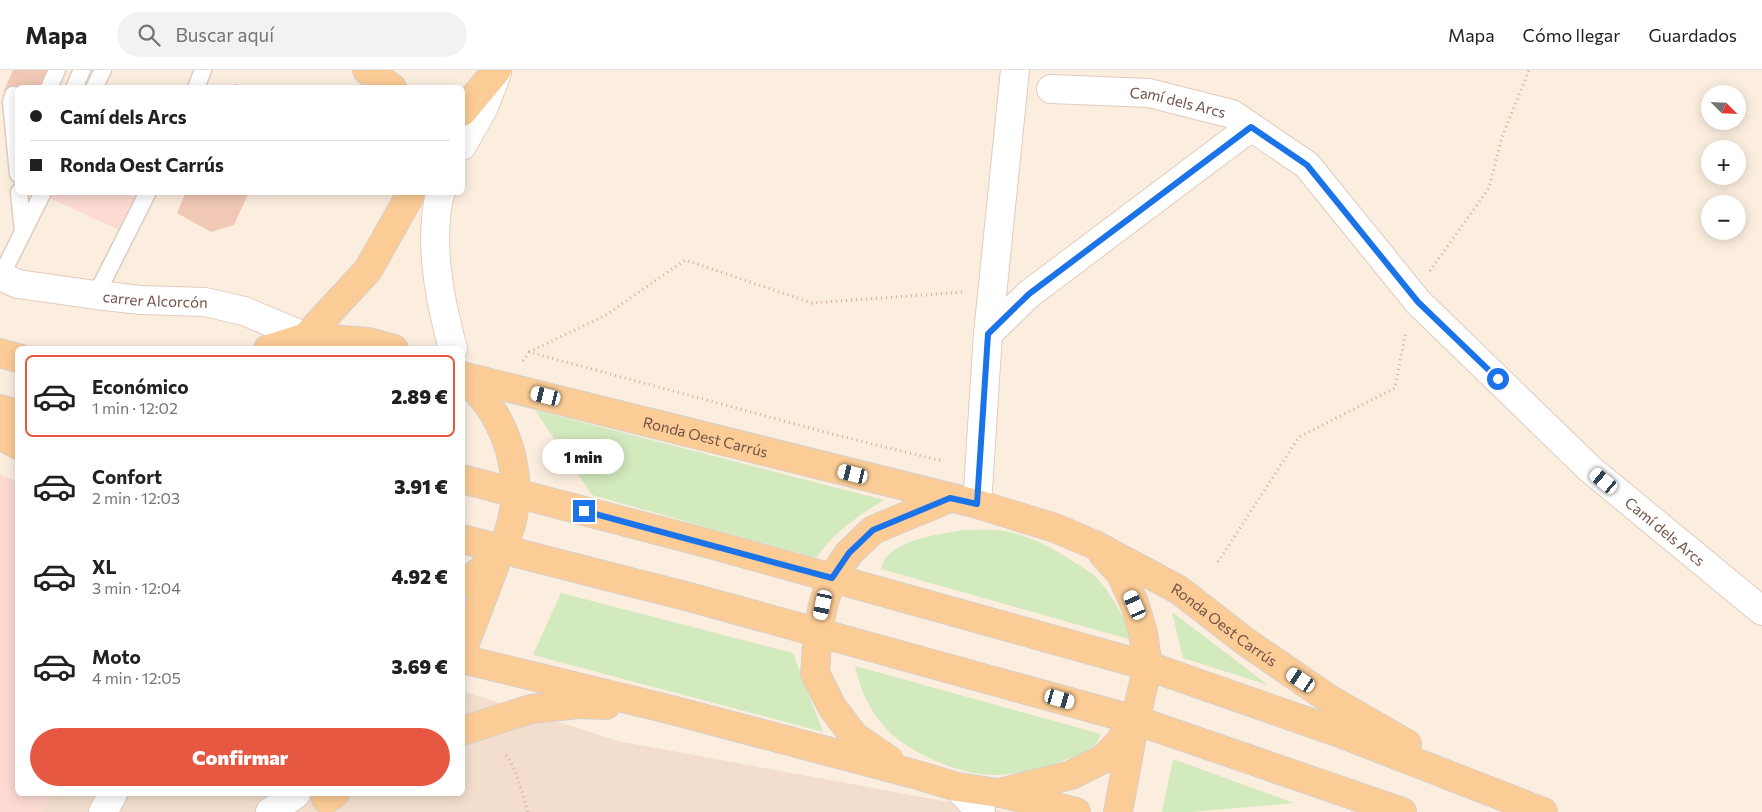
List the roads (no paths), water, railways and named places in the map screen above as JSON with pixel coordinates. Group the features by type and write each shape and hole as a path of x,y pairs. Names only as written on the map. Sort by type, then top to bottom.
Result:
{"main road":[{"path":"367,70 388,85"},
{"path":"465,108 498,70"},
{"path":"306,337 368,270 410,195"},
{"path":"278,346 306,337 368,342 383,346"},
{"path":"0,352 15,355"},
{"name":"Ronda Oest Carrús","path":"465,377 977,504 1055,528 1095,545 1179,590 1246,642 1329,699 1478,786"},
{"name":"Ronda Oest Carrús","path":"465,379 473,386 498,420 507,440 516,493 508,530 501,548 490,563 465,582"},
{"path":"0,408 15,413"},
{"path":"0,435 15,443"},
{"name":"Ronda Oest Carrús","path":"465,480 832,578 1148,666 1340,733 1543,812"},
{"name":"Ronda Oest Carrús","path":"914,774 881,755 854,736 832,708 814,673 818,632 823,605 832,578 849,553 873,530 950,498"},
{"path":"465,539 818,632 1135,720 1402,812"},
{"name":"Ronda Oest Carrús","path":"990,802 1071,775 1103,759 1118,744 1135,720 1148,666 1143,632 1135,605 1121,574 1095,545"},
{"path":"465,643 501,548"},
{"name":"Ronda Oest Carrús","path":"465,659 914,774 957,787 990,802 1076,812"},
{"path":"465,730 531,709 570,704 668,710"},
{"path":"1118,812 1135,720"}],"street":[{"path":"465,141 484,108 498,70"},
{"path":"977,504 988,334 1014,70"},
{"name":"Camí dels Arcs","path":"1051,89 1149,93 1232,114 1307,165 1413,295 1590,469 1762,611"},
{"path":"988,334 1029,294 1251,127"},
{"path":"439,195 435,232 437,274 452,346"},
{"name":"carrer Alcorcón","path":"1,276 18,284 96,295 141,300 205,302 244,311 306,337"},
{"path":"103,812 112,796"},
{"path":"258,812 265,796"},
{"path":"270,812 293,796"},
{"path":"300,812 331,796"}],"lane":[{"path":"50,85 57,70"},
{"path":"75,85 82,70"},
{"path":"96,85 103,70"},
{"path":"197,85 204,70"},
{"path":"13,95 11,102 15,137"},
{"path":"19,195 23,232"},
{"path":"1,276 42,195"},
{"path":"96,295 146,195"}]}
